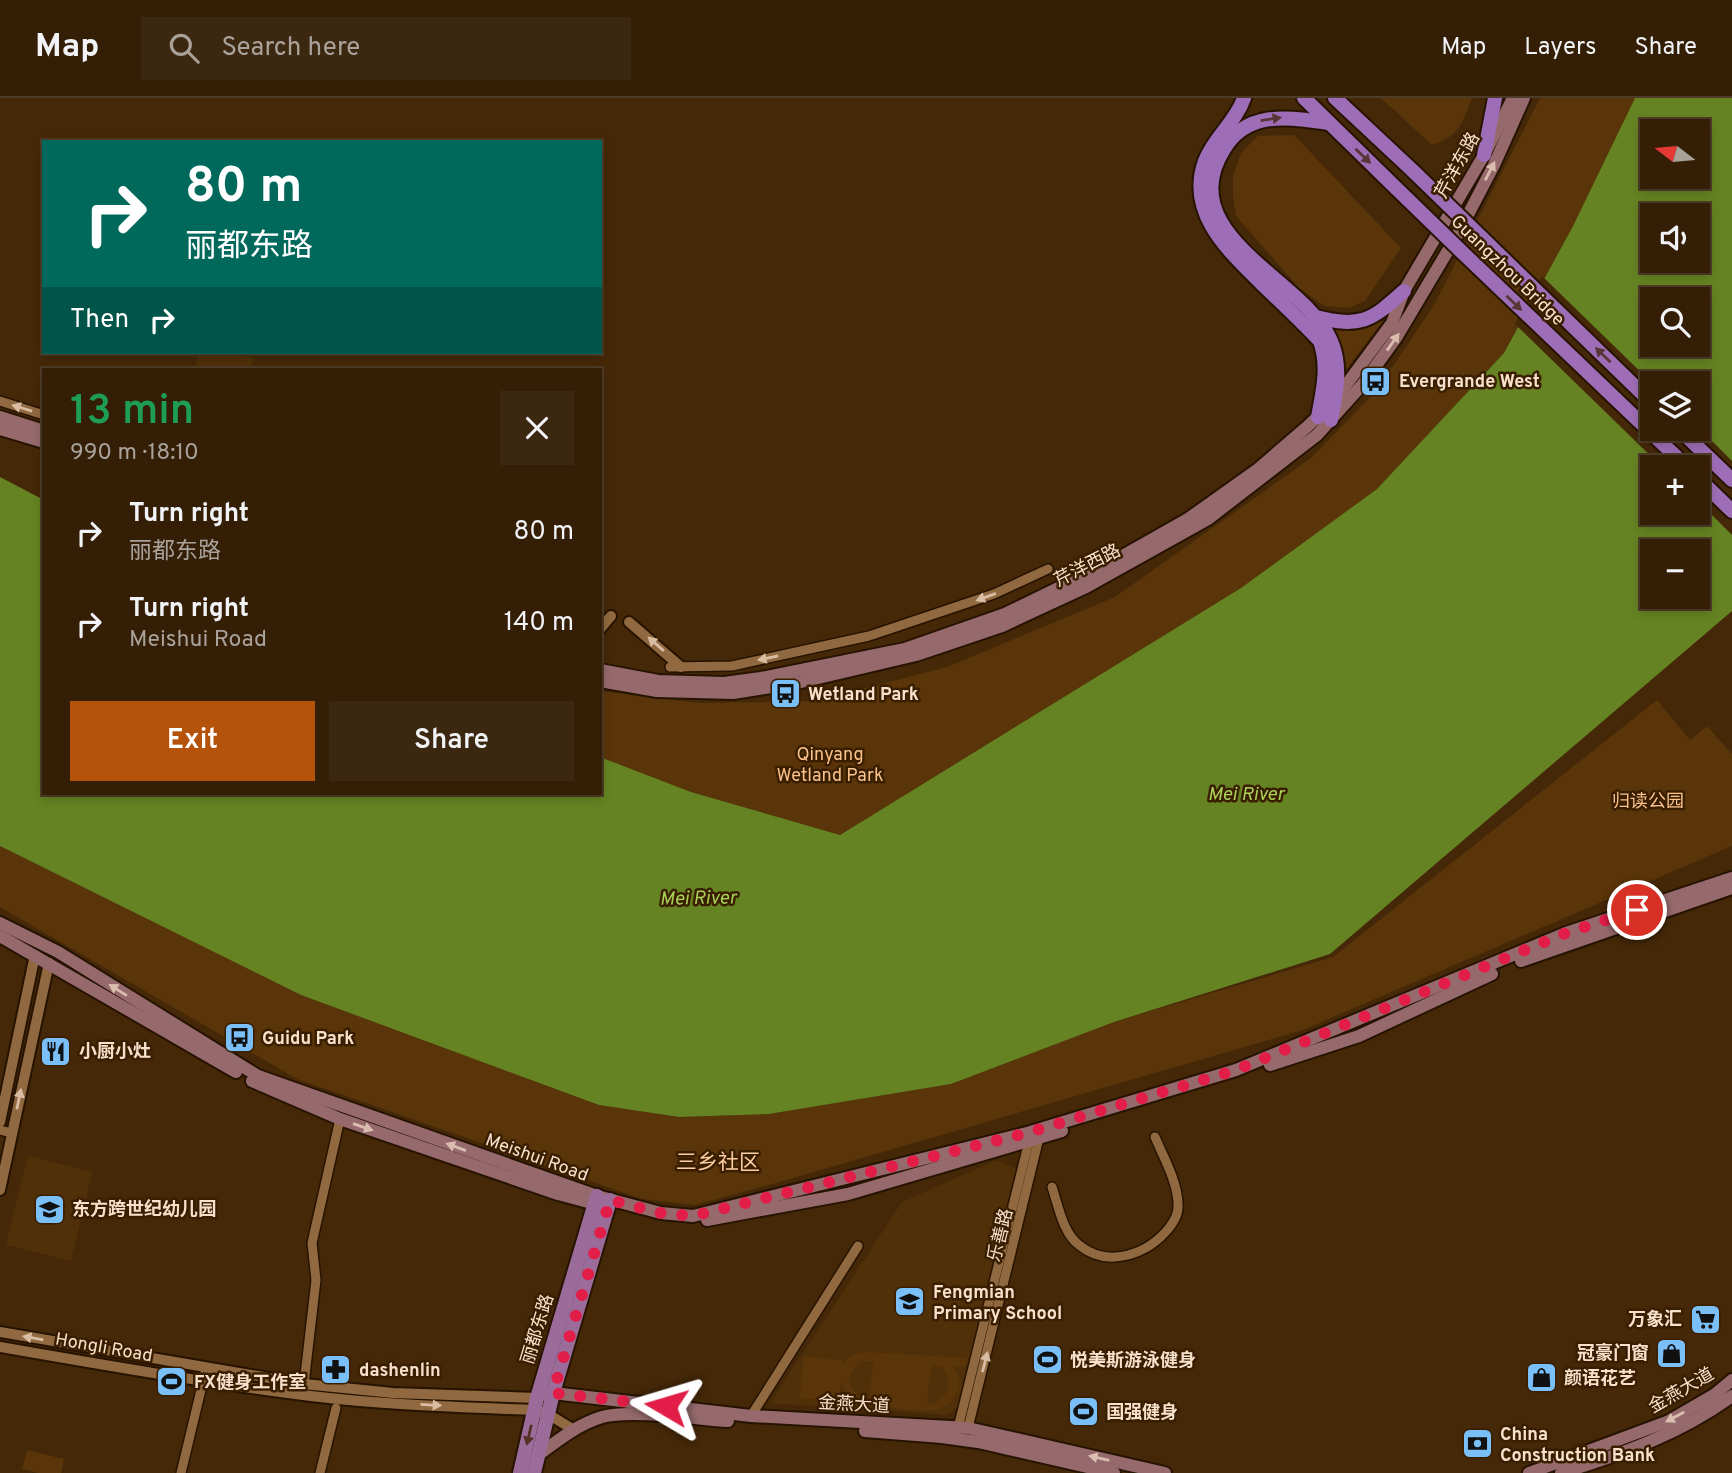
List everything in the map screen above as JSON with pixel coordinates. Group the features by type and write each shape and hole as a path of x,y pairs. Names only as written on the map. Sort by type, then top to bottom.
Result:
{"highway":[{"path":"1244,98 1240,112 1213,143 1205,162 1201,181 1202,201 1206,216 1228,250 1320,341 1325,356 1324,418"},
{"name":"Guangzhou Bridge","path":"1304,98 1674,455"},
{"name":"Guangzhou Bridge","path":"1335,98 1348,105 1640,391"},
{"path":"1484,155 1495,98"},
{"path":"1324,418 1335,400 1336,357 1331,341 1316,317 1232,240 1213,201 1212,182 1216,163 1225,146 1240,130 1249,125 1274,117 1329,123"},
{"path":"1316,317 1342,324 1363,321 1378,314 1404,291"},
{"path":"1691,441 1732,480"},
{"path":"1710,490 1732,511"}],"main road":[{"name":"芹洋东路","path":"1404,291 1484,155 1513,98"},
{"name":"芹洋东路","path":"1459,232 1494,165 1524,98"},
{"name":"芹洋西路","path":"602,670 658,681 724,683 905,649 1005,614 1112,562 1188,519 1257,470 1362,385 1396,338 1459,232"},
{"path":"1335,400 1392,323 1404,291"},
{"path":"0,417 42,430"},
{"name":"芹洋西路","path":"602,681 657,691 733,693 797,683 916,655 1002,626 1086,587 1208,519 1317,435 1324,418"},
{"path":"0,429 42,441"},
{"name":"Meishui Road","path":"1033,1136 1236,1070 1566,933 1732,878"},
{"name":"Meishui Road","path":"0,923 58,953 258,1076 602,1202 672,1223 686,1224 848,1194 1359,1036 1516,963 1732,888"},
{"name":"Meishui Road","path":"0,936 257,1084 340,1119 558,1194 602,1202"},
{"name":"丽都东路","path":"534,1473 540,1407 553,1393 602,1202"},
{"name":"丽都东路","path":"520,1473 602,1202"},
{"name":"金燕大道","path":"1529,1473 1669,1421 1714,1395 1732,1380"},
{"name":"金燕大道","path":"553,1393 751,1416 963,1428 1166,1473"},
{"name":"金燕大道","path":"1561,1473 1628,1452 1674,1433 1732,1396"},
{"path":"602,1399 600,1409 603,1417"},
{"name":"金燕大道","path":"537,1456 574,1430 603,1417 630,1414 942,1437 978,1442 1076,1469 1114,1473"}],"street":[{"path":"0,401 42,414"},
{"path":"629,622 676,667 732,666 869,636 994,594 1048,569"},
{"path":"602,627 611,616"},
{"path":"0,1122 35,955"},
{"path":"0,1190 49,963"},
{"path":"304,1384 316,1280 312,1243 340,1119"},
{"path":"0,1130 12,1133"},
{"name":"乐善路","path":"963,1428 1033,1136"},
{"path":"1052,1187 1065,1226 1077,1244 1093,1254 1114,1257 1146,1249 1163,1235 1176,1219 1178,1204 1170,1170 1155,1138"},
{"path":"751,1416 858,1246"},
{"name":"Hongli Road","path":"0,1332 312,1396 390,1403 540,1407"},
{"name":"Hongli Road","path":"0,1347 205,1375 540,1407 574,1430"},
{"path":"181,1473 205,1375"},
{"path":"320,1473 336,1408"}],"shaded area":[{"path":"198,354 240,354 254,358 251,368 194,368"},
{"name":"东方跨世纪幼儿园","path":"28,1156 92,1172 71,1261 6,1245"},
{"name":"Fengmian Primary School","path":"997,1160 1017,1169 958,1407 947,1415 770,1403 902,1202"}],"green space":[{"path":"1381,98 1472,98 1459,128 1449,137 1432,145"},
{"name":"Qinyang Wetland Park","path":"1540,98 1635,98 1573,226 1504,353 1377,489 1241,588 840,835 691,792 602,758 602,691 700,703 815,701 947,667 1115,597 1311,458 1377,390 1434,305"},
{"path":"1294,135 1401,248 1365,301 1349,308 1324,306 1298,287 1236,216 1233,175 1241,153 1258,136"},
{"path":"1383,321 1344,372 1342,352 1334,329 1359,328"},
{"name":"归读公园","path":"1657,700 1690,740 1707,726 1732,754 1732,846 1303,1030 695,1205 642,1199 297,1079 0,907 0,846 301,995 599,1105 679,1117 769,1114 951,1084 1114,1022 1333,957"},
{"path":"865,1352 967,1358 965,1367 953,1366 959,1382 952,1401 937,1410 918,1411 861,1404 849,1397 841,1382 839,1401 800,1398 803,1357 843,1360 842,1369 848,1359","holes":["861,1361 873,1361 869,1399 859,1396 849,1383 851,1372","931,1365 942,1367 949,1383 943,1397 933,1404 927,1403"]},
{"path":"27,1450 64,1459 61,1473 38,1473 22,1469"}],"water":[{"name":"Mei River","path":"1635,98 1732,98 1732,611 1330,954 1114,1022 951,1084 769,1114 679,1117 599,1105 301,995 0,846 0,477 42,499 42,795 602,795 602,758 691,792 840,835 1241,588 1377,489 1504,353 1573,226"}],"pier":[{"path":"1542,276 1640,371 1640,441 1710,439 1732,461 1732,535 1710,513 1710,455 1650,455 1515,324"}],"place":[{"name":"Evergrande West","path":"1376,381"},
{"name":"Wetland Park","path":"785,694"},
{"name":"Guidu Park","path":"239,1038"},
{"name":"小厨小灶","path":"56,1051"},
{"name":"东方跨世纪幼儿园","path":"49,1209"},
{"name":"Fengmian Primary School","path":"910,1302"},
{"name":"万象汇","path":"1705,1319"},
{"name":"冠豪门窗","path":"1672,1353"},
{"name":"悦美斯游泳健身","path":"1047,1360"},
{"name":"dashenlin","path":"336,1370"},
{"name":"颜语花艺","path":"1541,1378"},
{"name":"FX健身工作室","path":"171,1382"},
{"name":"国强健身","path":"1083,1412"},
{"name":"China Construction Bank","path":"1477,1444"}],"district":[{"name":"三乡社区","path":"718,1162"}],"route":[{"path":"666,1406 553,1393 610,1200 660,1213 693,1216 1038,1130 1236,1070 1432,991 1566,933 1637,910"}]}
